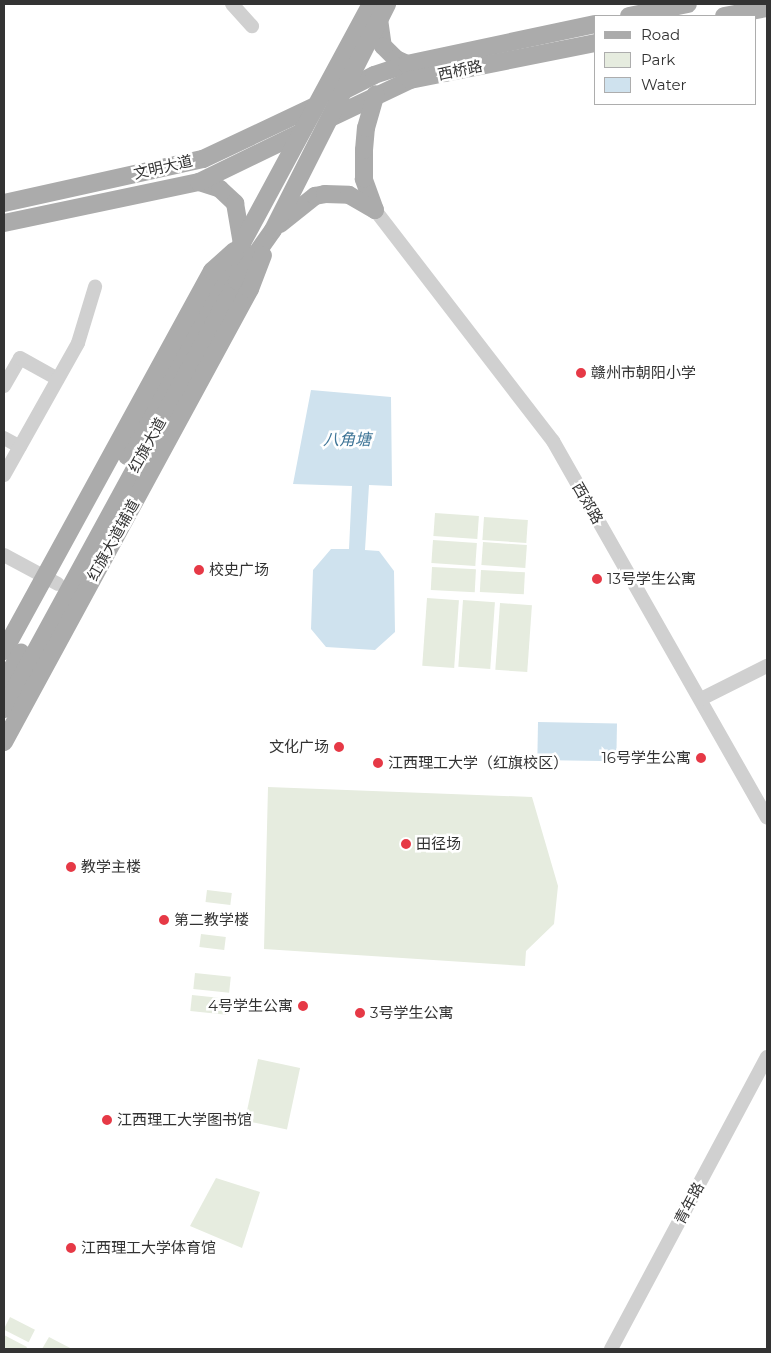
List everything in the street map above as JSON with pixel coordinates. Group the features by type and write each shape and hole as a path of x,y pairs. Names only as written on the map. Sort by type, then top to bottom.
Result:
{"main road":[{"path":"634,15 688,4"},
{"path":"729,15 767,8"},
{"path":"379,9 383,46 396,59 407,64"},
{"name":"红旗大道","path":"4,709 236,281 273,230 298,185 345,90 379,9"},
{"name":"红旗大道","path":"4,682 51,580 242,244 299,133 379,9"},
{"name":"西桥路","path":"345,90 374,75 407,64 594,24"},
{"name":"西桥路","path":"332,117 376,94 410,80 594,43"},
{"name":"文明大道","path":"4,202 203,159 314,107 345,90"},
{"path":"375,210 364,179 364,150 366,128 376,94"},
{"name":"文明大道","path":"4,223 199,182 332,117"},
{"path":"199,182 220,188 234,203 242,244"},
{"path":"273,230 315,196 349,195 375,210"},
{"name":"红旗大道辅道","path":"4,742 250,289 273,230"},
{"path":"4,651 51,580"}],"street":[{"path":"232,4 252,26"},
{"name":"西郊路","path":"375,210 553,441 767,817"},
{"path":"4,475 78,343 95,287"},
{"path":"4,386 20,358 58,378"},
{"path":"4,438 20,447"},
{"path":"4,554 51,580"},
{"path":"701,699 766,671"},
{"name":"青年路","path":"611,1349 767,1057"}],"green space":[{"path":"435,513 479,516 477,539 433,536"},
{"path":"484,517 528,520 526,543 482,540"},
{"path":"433,540 477,543 475,566 431,563"},
{"path":"483,542 527,545 525,568 481,565"},
{"path":"432,567 476,569 475,592 431,590"},
{"path":"481,570 525,572 524,594 480,592"},
{"path":"427,598 459,600 454,668 422,666"},
{"path":"463,600 495,602 490,669 458,667"},
{"path":"500,603 532,605 527,672 495,670"},
{"name":"田径场","path":"268,787 532,797 558,886 554,924 526,951 525,966 264,949"},
{"path":"207,890 232,893 230,905 206,902"},
{"path":"204,912 229,915 227,927 203,924"},
{"path":"201,934 226,937 224,950 199,947"},
{"path":"195,973 231,977 229,993 193,989"},
{"path":"192,995 228,999 226,1015 190,1011"},
{"path":"258,1059 300,1068 287,1130 245,1121"},
{"path":"216,1178 260,1192 242,1248 190,1226"},
{"path":"10,1317 35,1330 29,1342 4,1330"},
{"path":"4,1335 27,1347 26,1349 4,1349"},
{"path":"49,1337 72,1349 42,1349"}],"water":[{"name":"八角塘","path":"311,390 391,397 392,486 369,485 365,550 379,551 394,571 395,632 375,650 326,647 311,629 313,570 331,549 349,549 352,486 293,484"},
{"path":"538,722 617,723 616,761 537,760"}],"place":[{"name":"赣州市朝阳小学","path":"581,373"},
{"name":"校史广场","path":"199,570"},
{"name":"13号学生公寓","path":"597,579"},
{"name":"文化广场","path":"339,747"},
{"name":"16号学生公寓","path":"701,758"},
{"name":"江西理工大学（红旗校区）","path":"378,763"},
{"name":"田径场","path":"406,844"},
{"name":"教学主楼","path":"71,867"},
{"name":"第二教学楼","path":"164,920"},
{"name":"4号学生公寓","path":"303,1006"},
{"name":"3号学生公寓","path":"360,1013"},
{"name":"江西理工大学图书馆","path":"107,1120"},
{"name":"江西理工大学体育馆","path":"71,1248"}]}
